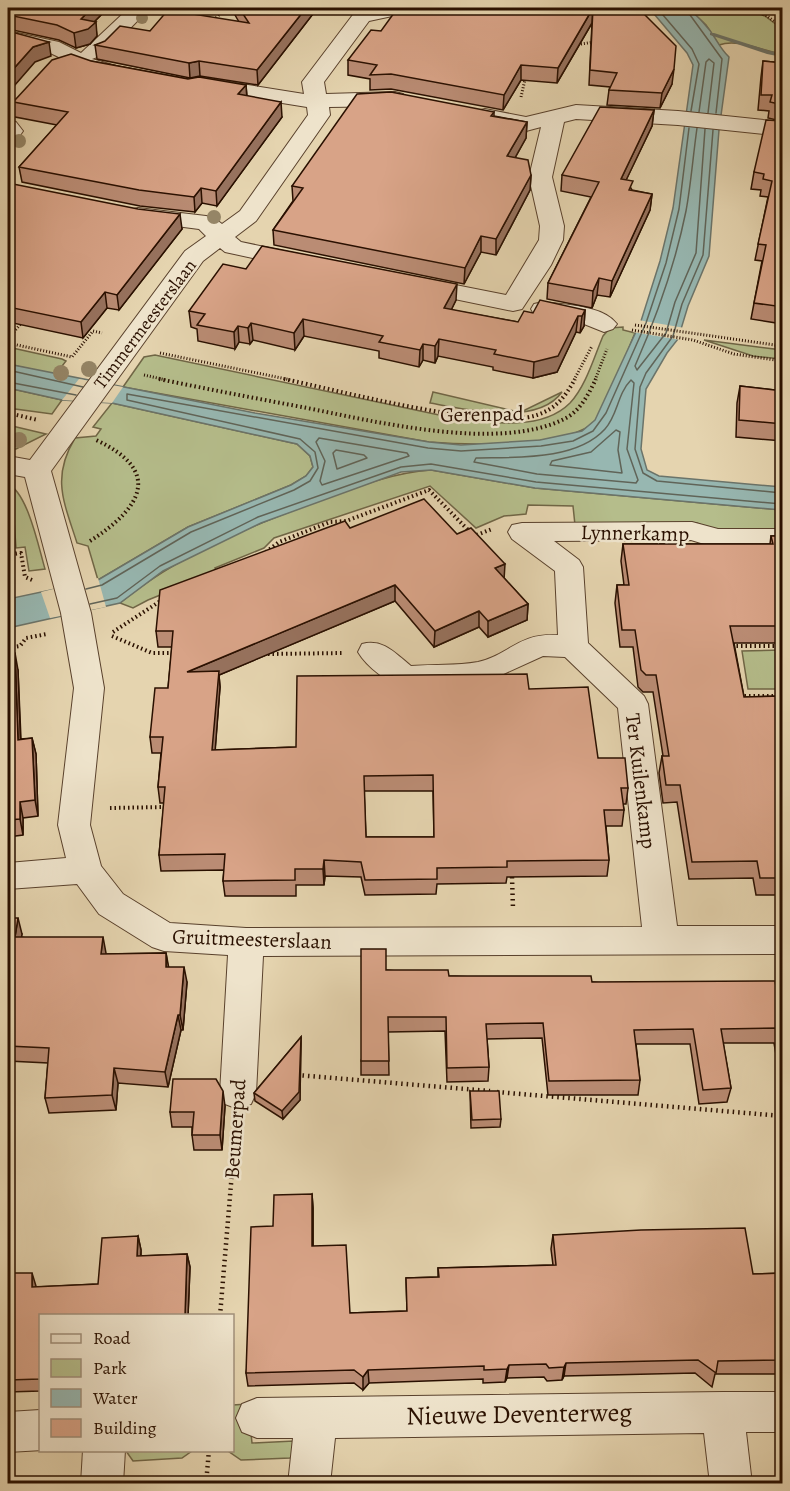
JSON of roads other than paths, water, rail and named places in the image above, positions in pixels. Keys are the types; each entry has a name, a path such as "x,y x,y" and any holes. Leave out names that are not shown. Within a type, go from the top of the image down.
{"street":[{"path":"45,68 98,50 140,8"},
{"name":"Timmermeesterslaan","path":"37,470 194,256 248,216 319,116 313,82 353,14 404,8"},
{"path":"8,37 52,46 93,68 125,74"},
{"path":"179,84 190,86 200,84 315,102 391,98 411,102"},
{"path":"463,112 526,124 576,112 678,118 783,129"},
{"path":"513,304 551,239 552,224 541,185 542,157 552,135 553,118"},
{"path":"8,127 12,131 8,136"},
{"path":"118,211 206,223 233,248 325,266"},
{"path":"394,280 585,316 615,330"},
{"path":"8,465 37,470"},
{"name":"Gruitmeesterslaan","path":"37,470 74,610 89,688 74,825 86,870 111,904 164,937 246,942 783,940"},
{"name":"Lynnerkamp","path":"573,647 569,567 522,531 692,531 717,539 783,538"},
{"path":"373,652 405,677 484,672 539,645 573,647"},
{"name":"Ter Kuilenkamp","path":"573,647 633,704 661,940"},
{"path":"8,876 86,870"},
{"name":"Beumerpad","path":"239,1082 246,942"},
{"path":"723,1412 731,1484"},
{"name":"Nieuwe Deventerweg","path":"257,1418 775,1412"},
{"path":"309,1484 316,1418"},
{"path":"8,1432 39,1431"},
{"path":"102,1484 104,1452"}],"water":[{"path":"649,8 688,8 706,26 729,57 719,130 709,256 688,306 678,339 646,389 641,449 647,470 659,476 782,487 782,510 535,488 431,470 401,472 261,523 163,571 120,603 8,628 8,599 98,580 188,527 291,485 306,476 313,467 310,456 297,444 112,403 62,400 8,388 8,364 255,413 429,442 461,445 540,440 582,431 595,420 641,321 660,261 673,208 693,65 687,53"}],"waterway":[{"path":"712,34 769,53 782,55"}]}
